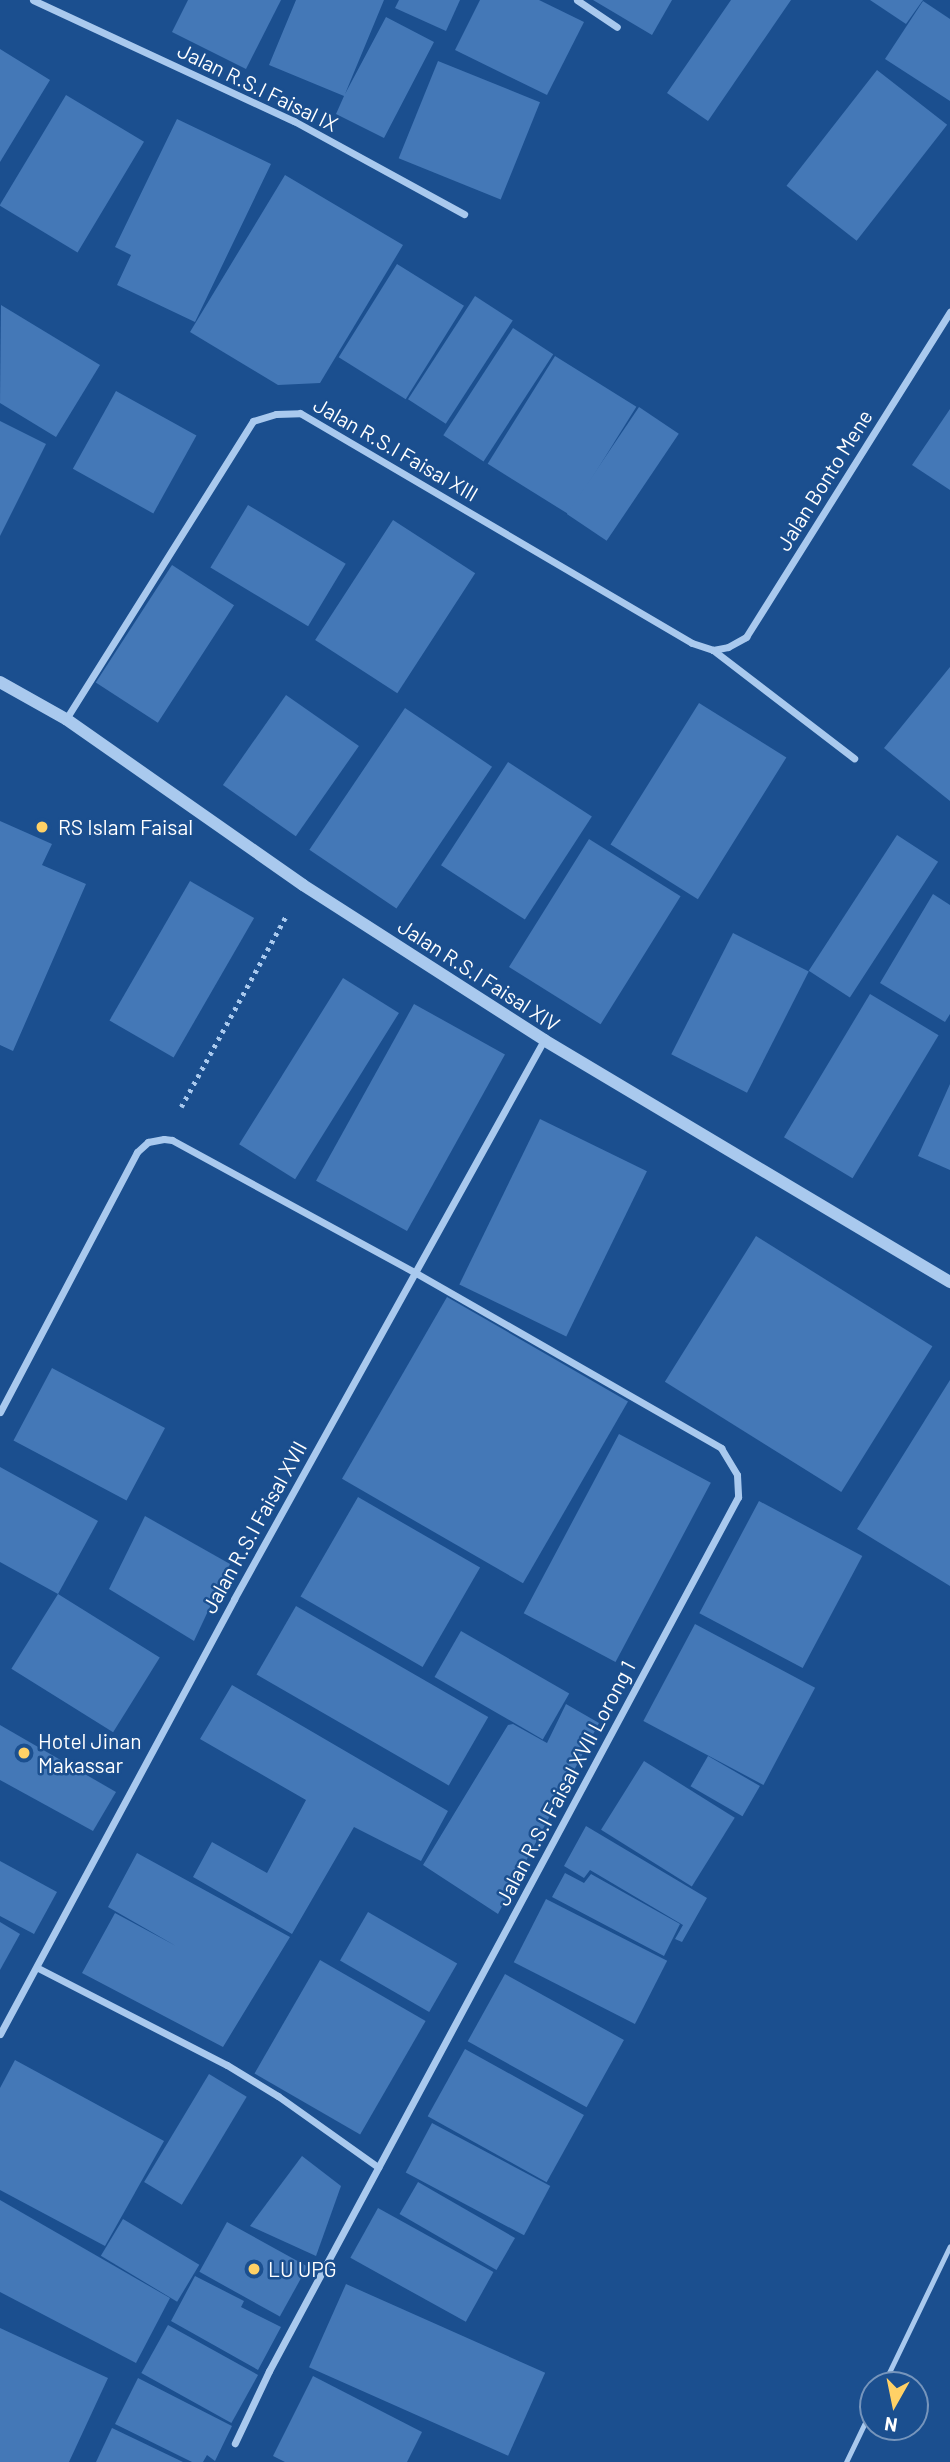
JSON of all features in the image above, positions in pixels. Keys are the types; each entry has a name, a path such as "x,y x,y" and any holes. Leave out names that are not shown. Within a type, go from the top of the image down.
{"street":[{"name":"Jalan R.S.I Faisal IX","path":"33,0 294,121 464,214"},
{"path":"577,0 617,27"},
{"name":"Jalan Bonto Mene","path":"713,650 728,648 746,637 950,312"},
{"name":"Jalan R.S.I Faisal XIII","path":"66,719 253,421 275,414 300,413 340,434 692,643 713,650 854,758"},
{"name":"Jalan R.S.I Faisal XIV","path":"0,682 66,719 303,885 544,1040 950,1282"},
{"name":"Jalan R.S.I Faisal XVII","path":"0,2034 38,1968 234,1599 544,1040"},
{"path":"0,1412 137,1152 148,1142 164,1139"},
{"name":"Jalan R.S.I Faisal XVII Lorong 1","path":"164,1139 172,1140 416,1273 721,1448 737,1475 738,1497 269,2371 235,2443"},
{"path":"38,1968 227,2065 278,2096 378,2167"}],"lane":[{"path":"890,2371 950,2246"},
{"path":"846,2462 859,2435"}],"path":[{"path":"164,1139 303,885"}],"building":[{"path":"188,0 281,0 246,69 172,32"},
{"path":"296,0 384,0 345,94 386,17 434,42 384,138 336,114 344,96 269,65"},
{"path":"399,0 460,0 446,31 395,8"},
{"path":"480,0 539,0 584,22 547,95 455,50"},
{"path":"593,0 672,0 652,35"},
{"path":"731,0 791,0 708,121 667,93"},
{"path":"870,0 923,0 906,24"},
{"path":"923,1 950,19 950,101 885,59"},
{"path":"0,49 50,80 0,162"},
{"path":"438,61 540,102 501,200 399,158"},
{"path":"877,70 947,125 857,241 786,186"},
{"path":"66,95 144,142 78,252 0,206"},
{"path":"177,119 271,164 195,322 117,285 131,255 115,247"},
{"path":"285,175 403,245 320,383 278,385 190,332"},
{"path":"397,264 464,306 406,399 339,357"},
{"path":"475,296 513,321 446,424 408,399"},
{"path":"1,305 100,365 56,437 0,403"},
{"path":"513,328 553,354 484,461 443,435"},
{"path":"555,356 636,407 569,515 488,464"},
{"path":"116,391 196,436 153,513 73,469"},
{"path":"639,407 679,434 607,541 567,514"},
{"path":"950,409 950,490 912,465"},
{"path":"0,421 46,444 0,536"},
{"path":"248,505 346,564 308,626 210,568"},
{"path":"393,520 475,573 397,693 315,640"},
{"path":"172,565 234,605 158,723 96,682"},
{"path":"950,667 950,801 884,748"},
{"path":"286,695 359,746 296,836 223,785"},
{"path":"699,703 786,758 698,899 611,845"},
{"path":"405,708 492,767 396,908 309,850"},
{"path":"508,762 592,816 525,920 441,865"},
{"path":"0,821 52,844 42,865 86,884 13,1051 0,1045"},
{"path":"897,835 938,862 850,998 809,971"},
{"path":"589,839 681,896 601,1024 509,967"},
{"path":"190,881 254,918 174,1057 110,1020"},
{"path":"933,894 950,905 950,1014 945,1022 880,983"},
{"path":"733,933 809,972 747,1093 671,1054"},
{"path":"343,978 399,1013 295,1179 239,1144"},
{"path":"870,994 939,1035 853,1178 784,1137"},
{"path":"414,1004 505,1054 407,1231 316,1181"},
{"path":"950,1084 950,1170 918,1156"},
{"path":"540,1119 647,1171 566,1337 459,1284"},
{"path":"756,1236 932,1346 841,1492 665,1382"},
{"path":"447,1297 628,1402 523,1583 342,1479"},
{"path":"52,1368 165,1428 127,1500 14,1440"},
{"path":"950,1380 950,1586 857,1529"},
{"path":"619,1434 711,1483 616,1662 524,1613"},
{"path":"0,1467 98,1521 58,1594 0,1562"},
{"path":"358,1497 480,1568 423,1667 300,1597"},
{"path":"759,1501 862,1556 803,1668 699,1613"},
{"path":"145,1516 230,1564 194,1641 109,1589"},
{"path":"58,1594 160,1658 113,1732 11,1669"},
{"path":"296,1606 488,1717 449,1785 256,1674"},
{"path":"695,1624 815,1688 763,1785 643,1721"},
{"path":"461,1631 569,1694 543,1739 434,1677"},
{"path":"232,1685 448,1811 421,1861 354,1827 292,1934 193,1877 212,1842 267,1873 306,1800 200,1739"},
{"path":"566,1704 599,1723 498,1914 423,1865 508,1725 513,1724 547,1743"},
{"name":"Hotel Jinan Makassar","path":"0,1725 116,1792 93,1831 0,1780"},
{"path":"708,1756 760,1786 742,1816 690,1786"},
{"path":"644,1761 735,1818 692,1886 601,1830"},
{"path":"586,1826 707,1898 682,1942 675,1939 683,1925 590,1870 584,1878 564,1866"},
{"path":"137,1853 290,1937 223,2047 82,1973 115,1913 176,1946 108,1907"},
{"path":"0,1861 57,1892 34,1934 0,1916"},
{"path":"565,1873 584,1883 591,1874 680,1924 664,1956 552,1897"},
{"path":"546,1899 667,1961 635,2024 514,1962"},
{"path":"368,1912 457,1964 429,2012 340,1960"},
{"path":"0,1922 20,1934 0,1970"},
{"path":"320,1960 426,2021 360,2134 255,2073"},
{"path":"505,1974 624,2040 587,2107 468,2041"},
{"path":"465,2049 584,2115 547,2182 428,2116"},
{"path":"15,2060 164,2141 105,2246 0,2190 0,2088"},
{"path":"209,2074 247,2097 182,2205 144,2182"},
{"path":"432,2123 550,2186 524,2235 406,2172"},
{"path":"302,2156 341,2186 316,2256 250,2226"},
{"path":"418,2182 515,2238 496,2270 400,2214"},
{"path":"0,2200 170,2298 136,2363 0,2292"},
{"path":"378,2208 493,2272 466,2322 350,2258"},
{"path":"123,2219 199,2265 177,2302 101,2256"},
{"name":"LU UPG","path":"227,2222 307,2267 280,2316 199,2272"},
{"path":"195,2276 244,2301 241,2307 281,2327 258,2370 171,2321"},
{"path":"346,2284 545,2373 508,2456 309,2367"},
{"path":"168,2325 258,2375 231,2423 141,2373"},
{"path":"0,2328 108,2378 69,2462 0,2462"},
{"path":"313,2376 422,2432 407,2462 285,2462 273,2456"},
{"path":"138,2378 232,2426 215,2461 207,2455 203,2462 192,2462 115,2424"},
{"path":"112,2428 183,2462 96,2462"}],"place":[{"name":"RS Islam Faisal","path":"42,827"},
{"name":"Hotel Jinan Makassar","path":"24,1753"},
{"name":"LU UPG","path":"254,2269"}]}
